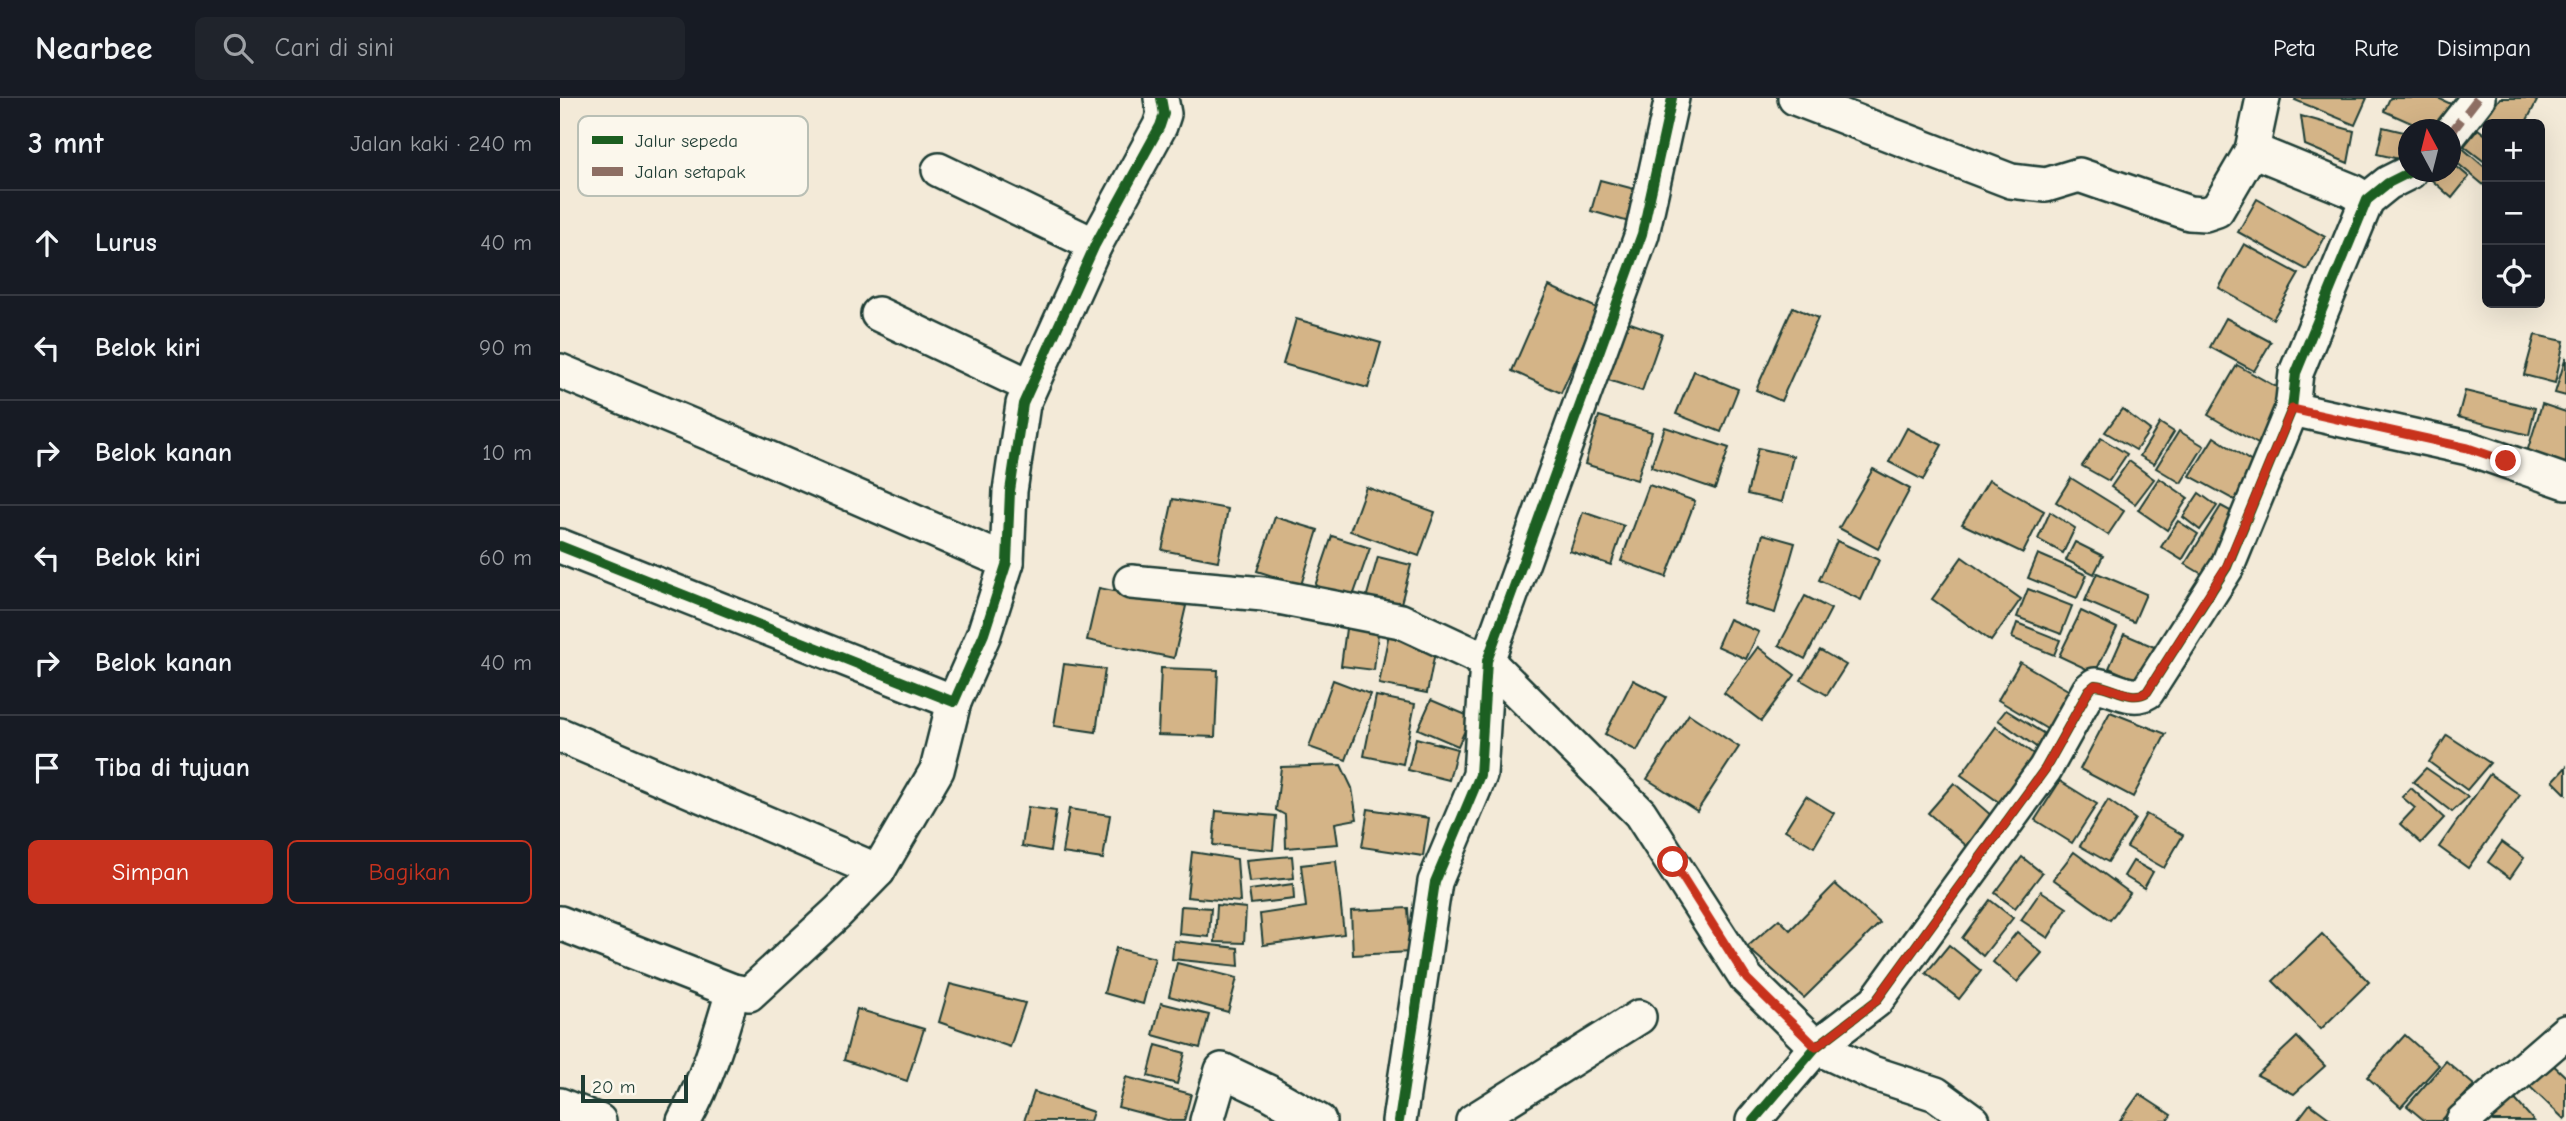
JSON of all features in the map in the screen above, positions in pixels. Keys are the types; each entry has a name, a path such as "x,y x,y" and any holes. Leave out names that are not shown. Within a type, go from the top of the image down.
{"street":[{"path":"560,923 733,991 748,994 838,912 878,871 937,770 954,702 984,634 1007,562 1010,491 1023,404 1095,245 1160,126 1164,114 1161,98"},
{"path":"1399,1121 1435,882 1480,775 1487,661 1642,234 1672,98"},
{"path":"1795,98 2011,181 2046,185 2079,175 2189,213 2205,214 2217,210 2252,150 2263,98"},
{"path":"2461,121 2478,98"},
{"path":"2252,150 2350,190 2367,200"},
{"path":"939,170 1095,245"},
{"path":"1754,1121 1816,1047 1876,1001 2045,769 2089,690 2095,685 2102,685 2132,695 2140,696 2147,692 2227,566 2292,409 2296,373 2367,200 2398,178"},
{"path":"878,314 1030,386"},
{"path":"560,372 738,445 1007,562"},
{"path":"2292,409 2468,448 2566,482"},
{"path":"560,546 954,702"},
{"path":"1131,582 1264,594 1401,621 1487,661 1640,813 1747,979 1816,1047 1872,1073 1936,1094 1973,1121"},
{"path":"560,735 878,871"},
{"path":"684,1121 696,1099 717,1046 733,991"},
{"path":"1473,1121 1639,1017"},
{"path":"2463,1121 2566,1032"},
{"path":"1207,1121 1222,1070 1319,1121"},
{"path":"560,1104 599,1121"}],"building":[{"path":"2367,98 2355,125 2295,100"},
{"path":"2390,98 2438,98 2451,104 2444,119 2402,119 2384,111"},
{"path":"2500,98 2531,98 2537,101 2528,119 2486,118"},
{"path":"2301,116 2354,131 2348,163 2305,145"},
{"path":"2383,127 2398,131 2398,159 2377,154"},
{"path":"2478,129 2482,132 2482,160 2464,146"},
{"path":"2461,147 2482,165 2482,184 2461,166"},
{"path":"2461,170 2469,177 2452,198 2434,182 2461,182"},
{"path":"1600,180 1638,190 1629,222 1591,211"},
{"path":"2257,199 2325,237 2307,270 2238,232"},
{"path":"2244,244 2299,274 2273,319 2219,288"},
{"path":"1549,286 1599,309 1561,393 1512,371"},
{"path":"1793,307 1818,318 1781,401 1756,390"},
{"path":"2226,318 2271,342 2254,371 2210,347"},
{"path":"1296,319 1381,343 1368,388 1283,364"},
{"path":"1619,319 1662,334 1642,391 1599,377"},
{"path":"2535,335 2564,341 2555,383 2524,375"},
{"path":"2566,357 2566,396 2555,393"},
{"path":"2237,365 2287,393 2258,444 2208,415"},
{"path":"1694,371 1738,389 1721,432 1676,414"},
{"path":"2465,391 2535,408 2529,435 2458,417"},
{"path":"2542,404 2566,412 2566,465 2527,452"},
{"path":"2122,409 2150,430 2136,450 2105,432"},
{"path":"1599,416 1652,432 1637,480 1585,464"},
{"path":"2160,423 2174,432 2154,464 2140,456"},
{"path":"1665,427 1729,448 1715,489 1651,467"},
{"path":"1907,428 1942,445 1923,480 1889,462"},
{"path":"2179,431 2204,446 2181,483 2156,468"},
{"path":"2214,437 2255,464 2236,501 2190,476"},
{"path":"2101,438 2127,454 2109,481 2082,466"},
{"path":"1758,448 1793,456 1782,502 1747,494"},
{"path":"2129,461 2154,479 2135,504 2111,487"},
{"path":"1873,469 1910,489 1878,549 1839,528"},
{"path":"2071,478 2124,511 2108,535 2056,502"},
{"path":"2159,478 2188,498 2167,530 2138,510"},
{"path":"1989,480 2044,511 2023,553 1962,524"},
{"path":"1649,485 1695,501 1666,577 1621,561"},
{"path":"1366,487 1435,512 1419,556 1350,531"},
{"path":"2199,493 2217,506 2200,530 2183,517"},
{"path":"1173,499 1228,509 1218,561 1162,550"},
{"path":"2221,506 2245,519 2207,577 2185,564"},
{"path":"1583,512 1624,526 1611,565 1570,551"},
{"path":"2050,512 2075,528 2063,553 2038,539"},
{"path":"1275,517 1318,530 1301,585 1257,571"},
{"path":"2178,521 2198,534 2182,560 2161,547"},
{"path":"1763,534 1795,543 1775,613 1744,604"},
{"path":"1332,536 1370,548 1351,602 1314,589"},
{"path":"1837,541 1879,560 1861,600 1819,580"},
{"path":"2075,542 2103,556 2094,574 2066,560"},
{"path":"2038,554 2087,575 2077,598 2028,578"},
{"path":"1378,557 1411,565 1399,611 1365,602"},
{"path":"1962,557 2021,599 1991,641 1932,599"},
{"path":"2097,573 2146,594 2134,622 2085,601"},
{"path":"1099,588 1186,606 1174,658 1087,640"},
{"path":"2028,589 2072,606 2061,634 2017,617"},
{"path":"1805,596 1831,609 1805,659 1779,645"},
{"path":"2081,611 2117,628 2095,673 2059,656"},
{"path":"1729,619 1759,632 1746,659 1717,646"},
{"path":"1347,621 1379,624 1374,670 1341,666"},
{"path":"2017,623 2060,640 2054,655 2012,638"},
{"path":"1389,633 1437,642 1427,693 1379,684"},
{"path":"2124,634 2166,652 2150,686 2109,668"},
{"path":"1758,647 1795,675 1761,721 1724,693"},
{"path":"1820,650 1846,665 1827,695 1801,680"},
{"path":"2020,662 2080,697 2057,735 1998,700"},
{"path":"1064,664 1105,669 1096,732 1054,726"},
{"path":"1161,668 1218,670 1215,737 1158,735"},
{"path":"1333,680 1370,694 1346,760 1309,747"},
{"path":"1633,680 1666,697 1637,751 1605,734"},
{"path":"1376,696 1415,704 1403,764 1364,756"},
{"path":"1431,700 1471,717 1458,746 1418,729"},
{"path":"2006,710 2051,738 2042,751 1998,720"},
{"path":"2110,712 2166,734 2133,797 2080,769"},
{"path":"1689,714 1739,747 1697,811 1647,779"},
{"path":"1996,727 2042,760 2007,808 1961,775"},
{"path":"2447,735 2490,763 2467,790 2429,762"},
{"path":"1416,738 1457,749 1449,780 1408,770"},
{"path":"1341,765 1352,788 1357,819 1335,823 1338,844 1286,848 1285,815 1276,810 1281,767"},
{"path":"2566,767 2566,794 2553,781"},
{"path":"2426,768 2468,797 2452,812 2413,782"},
{"path":"2490,774 2520,795 2468,868 2439,847"},
{"path":"2060,781 2097,804 2072,843 2035,820"},
{"path":"1954,783 2000,823 1975,853 1928,813"},
{"path":"2411,788 2444,818 2421,843 2400,824 2415,808 2402,797"},
{"path":"1806,796 1834,813 1814,847 1785,830"},
{"path":"2108,800 2135,819 2108,862 2080,846"},
{"path":"1028,807 1056,811 1050,851 1022,846"},
{"path":"1069,809 1110,815 1103,859 1062,853"},
{"path":"1368,809 1429,818 1423,856 1362,847"},
{"path":"1216,811 1276,816 1273,850 1213,845"},
{"path":"2146,814 2183,835 2164,868 2127,847"},
{"path":"2502,842 2524,858 2510,878 2488,862"},
{"path":"1192,852 1237,859 1240,902 1187,897"},
{"path":"2074,852 2130,893 2110,920 2053,879"},
{"path":"1292,856 1294,878 1249,882 1246,860"},
{"path":"2022,857 2042,873 2015,908 1995,893"},
{"path":"1336,861 1344,934 1263,945 1260,914 1306,907 1301,865"},
{"path":"2133,861 2153,872 2144,888 2124,876"},
{"path":"1293,884 1294,899 1251,904 1249,890"},
{"path":"1835,884 1880,923 1804,998 1747,947 1779,919 1790,930"},
{"path":"2041,891 2067,908 2048,938 2021,920"},
{"path":"1990,900 2013,918 1983,956 1962,938"},
{"path":"1217,905 1246,908 1244,943 1215,942"},
{"path":"1181,906 1211,908 1209,937 1179,934"},
{"path":"1408,908 1411,952 1353,955 1351,911"},
{"path":"2017,932 2042,953 2017,982 1993,962"},
{"path":"2322,934 2369,982 2321,1029 2273,981"},
{"path":"1174,941 1238,948 1239,966 1172,959"},
{"path":"1949,945 1981,971 1959,999 1926,973"},
{"path":"1116,948 1155,958 1143,1004 1104,993"},
{"path":"1177,963 1237,978 1228,1012 1169,996"},
{"path":"950,984 1025,1003 1010,1047 939,1022"},
{"path":"1161,1003 1209,1015 1200,1048 1153,1035"},
{"path":"857,1009 924,1029 907,1081 844,1060"},
{"path":"2405,1035 2439,1065 2401,1107 2367,1077"},
{"path":"2297,1037 2325,1066 2294,1094 2257,1075"},
{"path":"1156,1045 1185,1053 1177,1084 1148,1076"},
{"path":"2446,1061 2474,1085 2441,1121 2425,1121 2407,1106"},
{"path":"2549,1061 2566,1077 2564,1119 2527,1084"},
{"path":"1126,1077 1191,1094 1184,1121 1171,1121 1118,1107"},
{"path":"1034,1092 1093,1112 1090,1121 1024,1121"},
{"path":"2139,1094 2171,1115 2167,1121 2120,1121"},
{"path":"2512,1096 2534,1121 2493,1121 2489,1116"},
{"path":"2310,1104 2333,1121 2297,1121"}],"marked path":[{"path":"2461,120 2478,98"}],"cycle path":[{"path":"560,546 954,702 984,634 1007,562 1010,491 1023,404 1095,245 1160,126 1164,114 1161,98"},
{"path":"1399,1121 1435,882 1480,775 1487,661 1642,234 1672,98"},
{"path":"1753,1121 1816,1047 1876,1001 2045,769 2089,690 2095,685 2135,695 2147,692 2227,567 2292,409 2296,373 2367,200 2398,178"}],"route":[{"path":"1673,862 1747,979 1816,1047 1876,1001 2045,769 2089,690 2095,685 2102,685 2132,695 2140,696 2147,692 2227,566 2292,409 2468,448 2506,461"}]}
